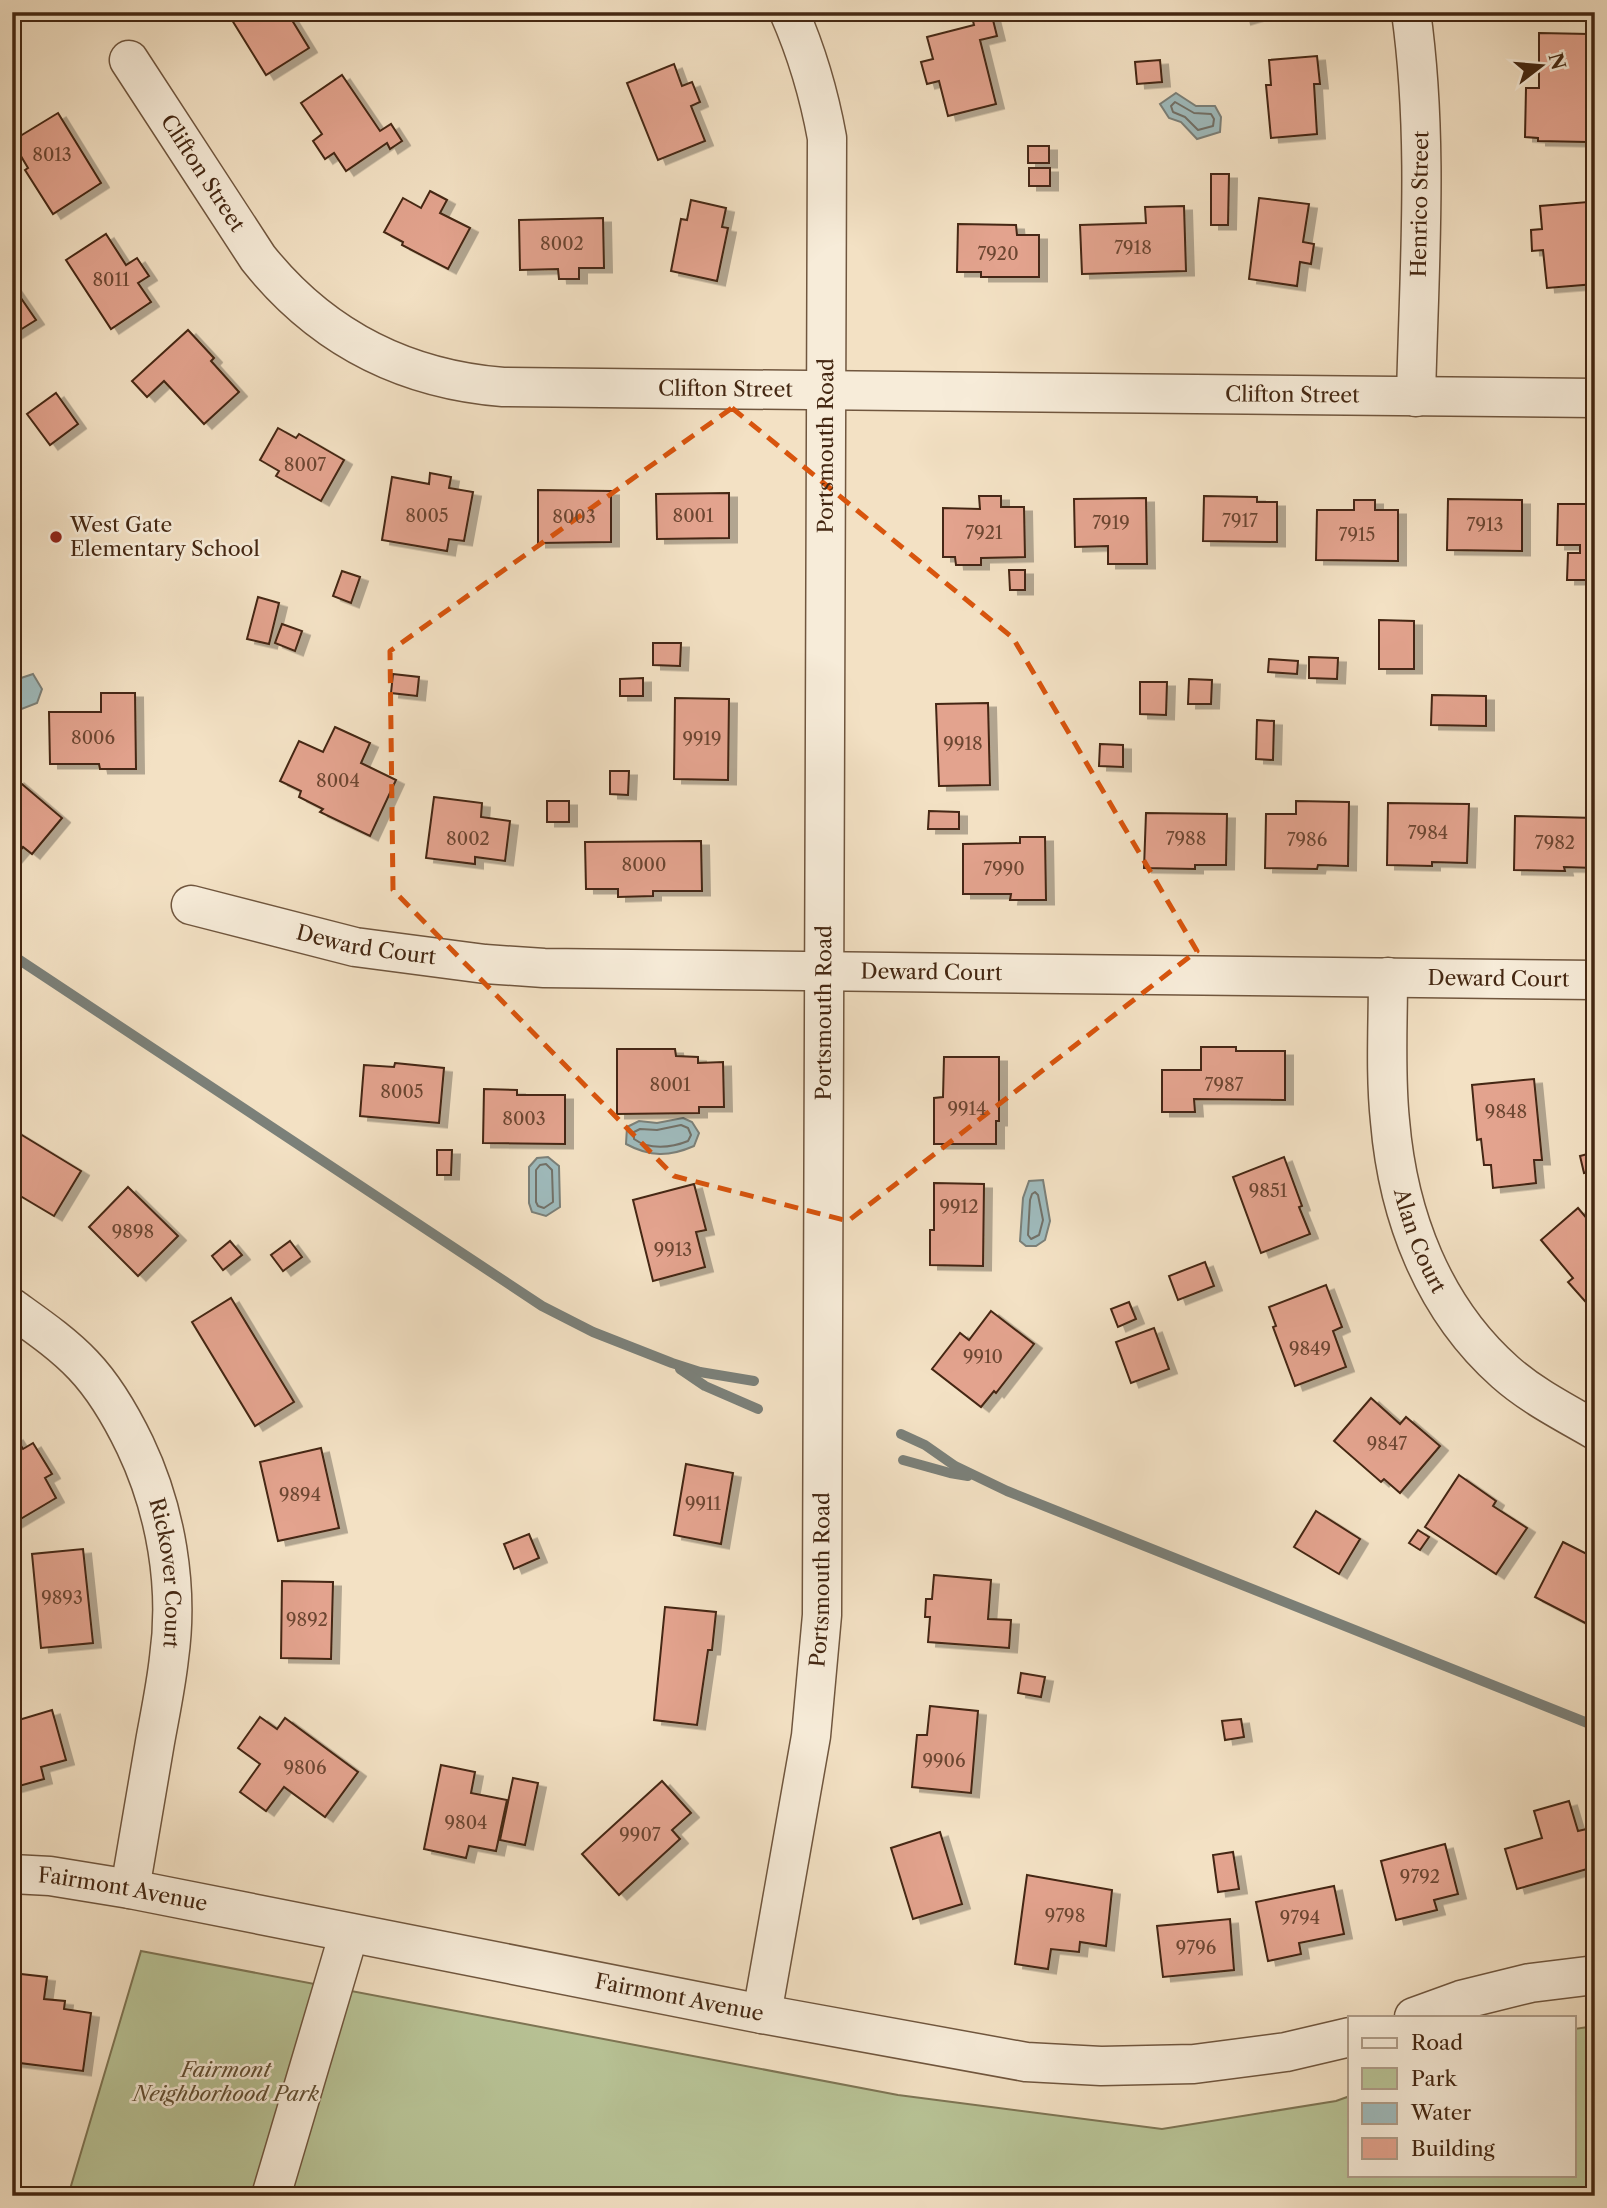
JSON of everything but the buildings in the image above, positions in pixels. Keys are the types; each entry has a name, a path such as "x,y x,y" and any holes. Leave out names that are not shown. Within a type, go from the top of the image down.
{"street":[{"name":"Portsmouth Road","path":"762,2014 811,1736 821,1615 827,138 820,99 805,49 789,12"},
{"name":"Henrico Street","path":"1411,12 1418,58 1422,134 1416,397"},
{"name":"Clifton Street","path":"129,60 258,258 280,285 332,330 363,348 447,379 503,387 1595,398"},
{"name":"Deward Court","path":"191,905 355,947 473,963 544,968 1595,980"},
{"name":"Alan Court","path":"1388,977 1389,1120 1407,1216 1424,1260 1465,1332 1506,1373 1542,1400 1595,1430"},
{"name":"Rickover Court","path":"12,1308 61,1344 84,1366 122,1418 148,1472 167,1547 173,1602 170,1656 130,1889"},
{"name":"Fairmont Avenue","path":"12,1874 50,1876 130,1889 762,2014 1026,2062 1101,2066 1194,2064 1286,2052 1348,2037"},
{"path":"271,2196 349,1933"},
{"path":"1417,2016 1461,2000 1530,1983 1595,1975"}],"highlighted area":[{"path":"732,408 1013,638 1197,951 848,1221 674,1176 393,890 390,651"}],"green space":[{"name":"Fairmont Neighborhood Park","path":"141,1951 898,2095 1162,2129 1336,2101 1348,2097 1348,2176 1576,2176 1576,2029 1595,2026 1595,2196 68,2196"}],"water":[{"path":"1176,93 1196,106 1215,106 1221,117 1220,132 1197,139 1181,122 1169,118 1160,104"},
{"path":"33,674 42,689 37,703 19,710 12,709 12,681"},
{"path":"683,1118 692,1122 699,1133 694,1146 660,1154 626,1144 627,1127 639,1121 657,1123"},
{"path":"548,1157 559,1166 560,1207 546,1216 532,1212 529,1203 529,1167 537,1158"},
{"path":"1043,1180 1050,1221 1045,1240 1036,1246 1026,1246 1020,1241 1023,1198 1029,1181"}],"waterway":[{"path":"12,955 542,1306 593,1332 672,1363 700,1372 754,1381"},
{"path":"680,1369 705,1386 758,1409"},
{"path":"901,1434 925,1445 955,1466 1007,1491 1595,1726"},
{"path":"903,1460 968,1476"}],"place":[{"name":"West Gate Elementary School","path":"56,537"}]}
